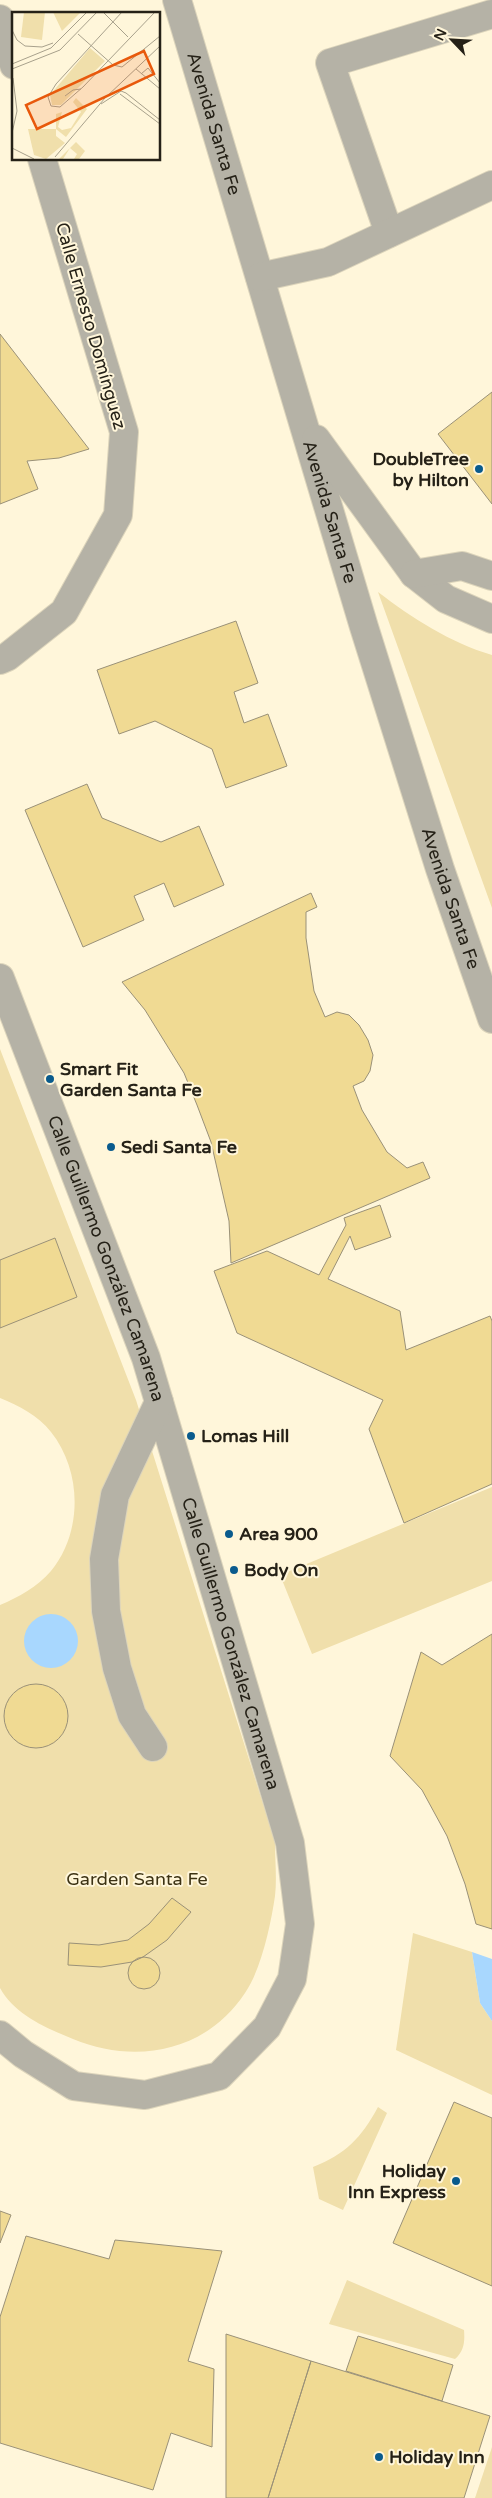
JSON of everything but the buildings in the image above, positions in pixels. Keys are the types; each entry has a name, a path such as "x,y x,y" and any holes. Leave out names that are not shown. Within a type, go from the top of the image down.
{"street":[{"name":"Avenida Santa Fe","path":"176,0 361,618 440,869 492,1019"},
{"path":"389,233 330,63 492,14"},
{"path":"0,19 12,58"},
{"name":"Calle Ernesto Domínguez","path":"0,660 7,658 64,612 118,515 124,432 42,160"},
{"path":"260,277 328,262 492,186"},
{"path":"303,421 414,574 446,600 492,619"},
{"path":"414,574 462,566 492,576"},
{"name":"Calle Guillermo González Camarena","path":"0,978 142,1349 159,1402 290,1843 300,1924 292,1979 267,2027 219,2076 145,2095 74,2086 23,2054 0,2035"},
{"path":"153,1747 132,1715 117,1668 106,1611 104,1559 115,1495 159,1402"}],"green space":[{"path":"378,592 432,629 462,644 492,655 492,908"},
{"name":"Garden Santa Fe","path":"0,1049 136,1400 275,1842 275,1896 268,1933 251,1983 229,2013 211,2029 190,2040 168,2048 145,2051 121,2051 97,2047 73,2039 32,2020 14,2006 0,1988 0,1605 27,1591 51,1571 69,1538 75,1502 69,1465 51,1432 34,1416 0,1398"},
{"path":"492,1487 492,1581 312,1654 280,1575"},
{"path":"413,1933 472,1952 480,2003 492,2021 492,2095 396,2050"},
{"path":"378,2107 387,2113 343,2210 319,2199 313,2167 335,2157 352,2144"},
{"path":"347,2280 464,2330 464,2342 460,2353 455,2359 329,2324"},
{"path":"492,2447 492,2498 475,2498"}],"water":[{"path":"51,1614 61,1616 70,1622 76,1631 78,1641 76,1651 70,1660 61,1666 51,1668 41,1666 32,1660 26,1651 24,1641 26,1631 32,1622 41,1616"},
{"path":"472,1952 492,1959 492,2021 480,2003"}],"place":[{"name":"DoubleTree by Hilton","path":"479,469"},
{"name":"Smart Fit Garden Santa Fe","path":"50,1079"},
{"name":"Sedi Santa Fe","path":"111,1147"},
{"name":"Lomas Hill","path":"191,1436"},
{"name":"Area 900","path":"229,1534"},
{"name":"Body On","path":"234,1570"},
{"name":"Holiday Inn Express","path":"456,2181"},
{"name":"Holiday Inn","path":"379,2457"}]}
